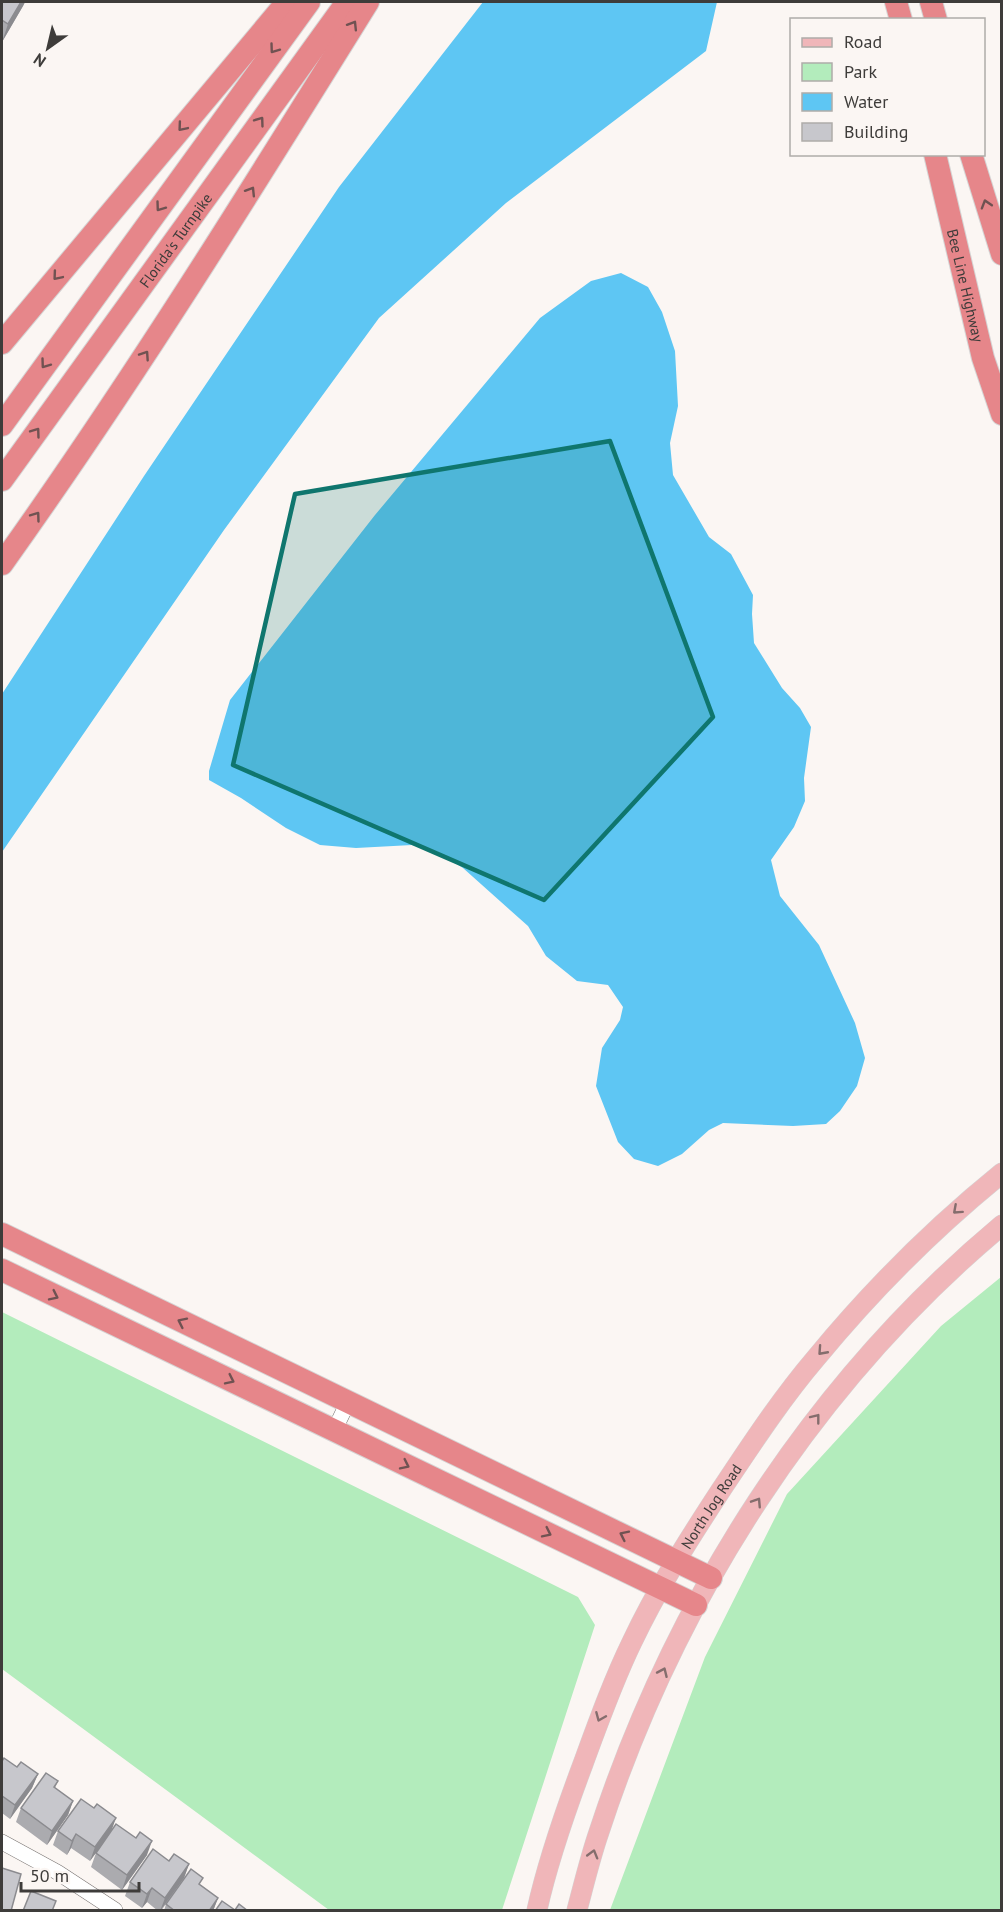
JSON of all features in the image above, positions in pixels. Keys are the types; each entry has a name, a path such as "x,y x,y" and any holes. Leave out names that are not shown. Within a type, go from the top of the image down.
{"highway":[{"path":"2,343 287,2"},
{"path":"2,425 309,2"},
{"name":"Florida's Turnpike","path":"2,480 347,2"},
{"path":"2,564 65,475 210,256 368,2"},
{"path":"896,2 900,18"},
{"path":"931,2 935,18"},
{"name":"Bee Line Highway","path":"935,156 983,358 1002,414"},
{"path":"972,156 1002,254"},
{"path":"2,1234 711,1578"},
{"path":"2,1270 696,1605"}],"main road":[{"name":"North Jog Road","path":"537,1911 546,1870 596,1728 631,1643 677,1560 760,1431 816,1358 892,1273 958,1209 1002,1173"},
{"path":"577,1911 599,1832 632,1743 669,1657 730,1544 782,1465 846,1381 918,1301 1002,1225"}],"street":[{"path":"334,1431 348,1402"},
{"path":"2,1842 57,1872 115,1911"}],"highlighted area":[{"path":"610,441 713,717 544,900 233,765 295,494"}],"green space":[{"path":"1001,1277 1001,1910 610,1910 705,1657 787,1494 941,1326"},
{"path":"2,1312 578,1597 595,1625 502,1910 329,1910 2,1669"}],"water":[{"path":"483,2 717,2 706,51 506,203 379,318 224,530 2,852 2,694 144,476 339,187"},
{"path":"621,273 648,287 662,312 675,351 678,406 670,443 673,475 709,537 731,554 753,595 754,643 782,688 800,708 811,727 804,778 805,801 794,827 771,860 780,896 819,945 855,1023 865,1058 857,1086 840,1111 826,1124 793,1126 723,1123 709,1130 682,1154 658,1166 634,1159 618,1142 596,1086 602,1048 620,1020 623,1007 608,985 577,981 546,956 528,926 463,868 438,852 412,845 356,848 320,845 286,828 209,780 209,771 230,700 375,515 540,318 591,281"}],"building":[{"path":"2,2 21,2 8,24 2,20"},
{"path":"4,1758 17,1767 21,1762 38,1774 15,1805 2,1796 2,1761"},
{"path":"46,1773 58,1781 54,1787 73,1801 52,1831 21,1808"},
{"path":"81,1799 94,1808 97,1804 116,1818 95,1847 76,1834 72,1841 58,1831"},
{"path":"116,1824 136,1838 140,1832 152,1841 127,1875 96,1853"},
{"path":"153,1849 169,1861 174,1854 189,1864 165,1898 152,1888 147,1894 130,1882"},
{"path":"2,1868 21,1874 11,1911 2,1911"},
{"path":"191,1869 203,1878 199,1884 218,1898 209,1911 175,1911 166,1904"},
{"path":"31,1891 56,1901 52,1911 23,1911"},
{"path":"222,1901 235,1910 239,1904 248,1911 215,1911"}]}
